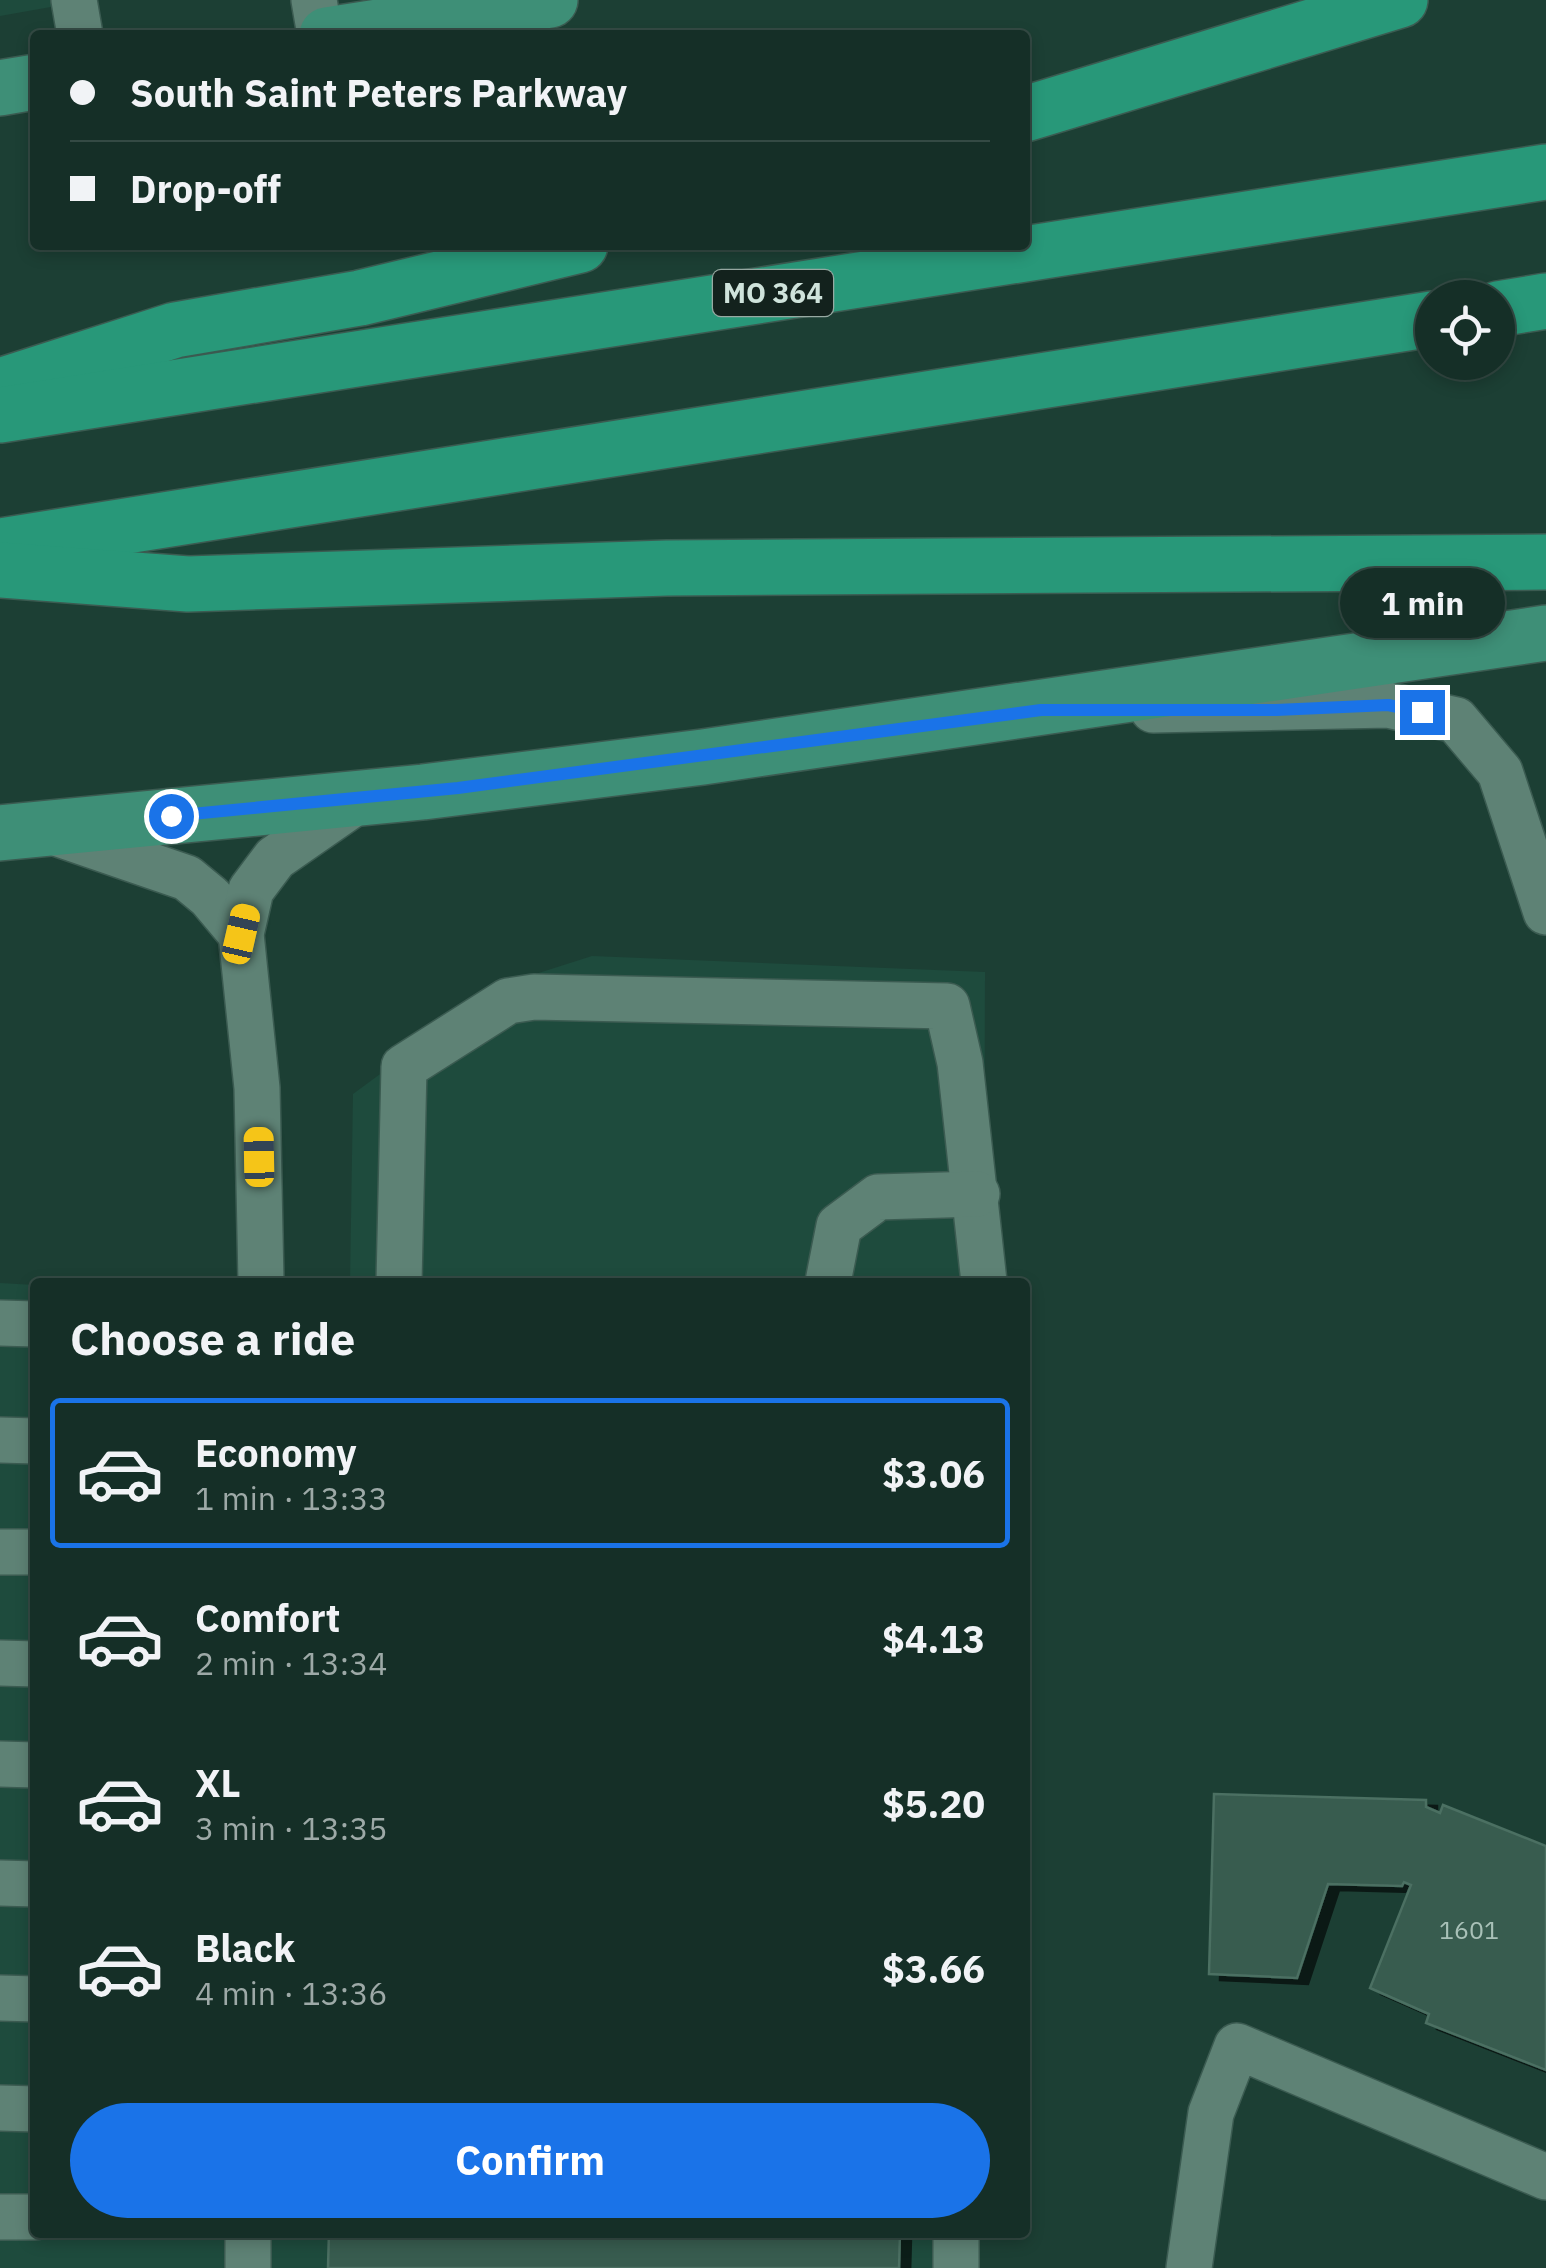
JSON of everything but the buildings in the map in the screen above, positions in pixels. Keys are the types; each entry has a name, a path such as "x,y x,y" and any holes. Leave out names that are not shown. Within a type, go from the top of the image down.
{"highway":[{"path":"1030,112 1400,0"},
{"name":"MO 364","path":"0,416 1546,172"},
{"path":"0,386 175,330 360,298 559,250"},
{"path":"1515,306 1546,301"},
{"path":"0,546 1415,322"},
{"path":"0,570 188,584 630,569 1546,562"}],"main road":[{"path":"356,30 550,0"},
{"path":"0,88 30,83"},
{"path":"22,831 362,798 1041,710 1546,633"}],"lane":[{"path":"74,0 79,30"},
{"path":"314,0 323,30"},
{"path":"1041,710 1276,710 1388,705 1456,720 1500,772 1546,912"},
{"path":"261,1278 258,1088 241,934 251,890 276,858 310,830 362,798"},
{"path":"22,831 186,878 210,897 241,934"},
{"path":"399,1278 404,1068 508,1000 534,996 948,1006 960,1064 984,1278"},
{"path":"829,1278 839,1226 878,1197 977,1194"},
{"path":"0,1323 30,1324"},
{"path":"0,1440 30,1440"},
{"path":"0,1552 30,1552"},
{"path":"0,1663 30,1664"},
{"path":"0,1764 30,1765"},
{"path":"0,1883 30,1884"},
{"path":"0,1998 30,1999"},
{"path":"1189,2268 1211,2112 1236,2046 1546,2176"},
{"path":"0,2108 30,2109"},
{"path":"0,2217 30,2217"},
{"path":"248,2238 248,2268"},
{"path":"956,2238 956,2268"}],"shaded area":[{"path":"0,0 90,0 0,16"},
{"path":"592,956 985,972 984,1278 350,1278 353,1094 501,985"},
{"path":"0,1283 30,1285 30,2238 980,2238 980,2268 0,2268"}],"route":[{"path":"171,816 458,788 1041,710 1276,710 1388,705 1422,712"}]}
